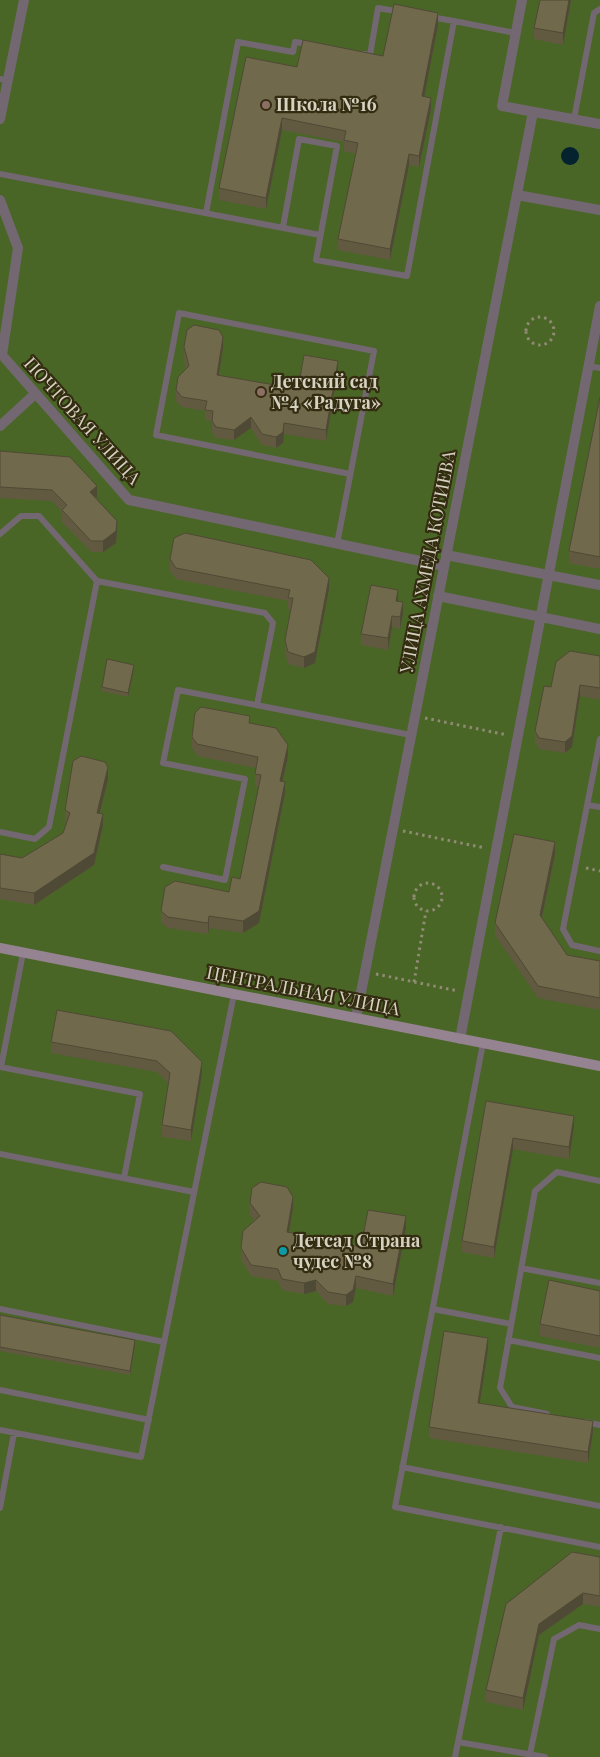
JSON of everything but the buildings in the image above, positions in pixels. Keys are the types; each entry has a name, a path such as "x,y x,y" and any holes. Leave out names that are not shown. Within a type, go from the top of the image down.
{"street":[{"path":"0,119 4,80 24,0"},
{"path":"522,0 502,106 600,124"},
{"name":"УЛИЦА АХМЕДА КОТИЕВА","path":"356,1018 533,112"},
{"path":"517,196 600,210"},
{"name":"ПОЧТОВАЯ УЛИЦА","path":"0,200 18,248 1,356 129,500 444,566"},
{"path":"460,1039 600,306"},
{"path":"0,426 35,394"},
{"path":"446,555 600,585"},
{"path":"438,596 600,629"},
{"name":"ЦЕНТРАЛЬНАЯ УЛИЦА","path":"0,948 600,1066"}],"lane":[{"path":"360,54 370,55 378,8 406,13"},
{"path":"574,119 594,13 600,9"},
{"path":"425,16 515,33"},
{"path":"283,227 299,139 337,146 316,260 407,276 454,22"},
{"path":"206,213 238,42 293,52 294,42 313,45"},
{"path":"0,174 320,234"},
{"path":"337,544 374,351 179,314 156,435 350,474"},
{"path":"589,366 600,368"},
{"path":"0,534 22,516 40,516 97,581 265,613 273,623 257,705"},
{"path":"0,832 35,839 49,827 97,581"},
{"path":"163,867 225,880 245,779 163,764 178,690 411,735"},
{"path":"600,739 563,929 572,946 600,951"},
{"path":"587,805 600,807"},
{"path":"23,953 0,1067 140,1094 124,1178"},
{"path":"0,1430 141,1457 234,994"},
{"path":"483,1043 395,1507 600,1546"},
{"path":"0,1154 194,1192"},
{"path":"551,1415 512,1407 500,1388 535,1191 557,1172 600,1181"},
{"path":"521,1268 600,1283"},
{"path":"0,1309 164,1342"},
{"path":"433,1309 511,1324"},
{"path":"508,1340 600,1358"},
{"path":"0,1390 149,1420"},
{"path":"580,1421 600,1425"},
{"path":"0,1508 14,1433"},
{"path":"402,1467 600,1506"},
{"path":"455,1757 500,1528"},
{"path":"530,1754 554,1638 579,1625 600,1629"},
{"path":"458,1742 545,1757"}],"path":[{"path":"536,317 548,319 554,330 553,336 544,344 532,342 526,332 527,325 536,317"},
{"path":"415,716 518,737"},
{"path":"393,829 496,850"},
{"path":"426,882 435,884 441,891 442,900 438,908 426,911 421,910 415,903 414,894 418,886 426,882"},
{"path":"414,982 426,911"},
{"path":"368,972 469,994"}],"green space":[{"path":"0,0 600,0 600,1757 0,1757"}],"water":[{"path":"566,147 574,147 579,152 577,163 566,165 561,160 561,152"}],"place":[{"name":"Школа №16","path":"266,105"},
{"name":"Детский сад №4 «Радуга»","path":"261,392"},
{"name":"Детсад Страна чудес №8","path":"283,1251"}]}
